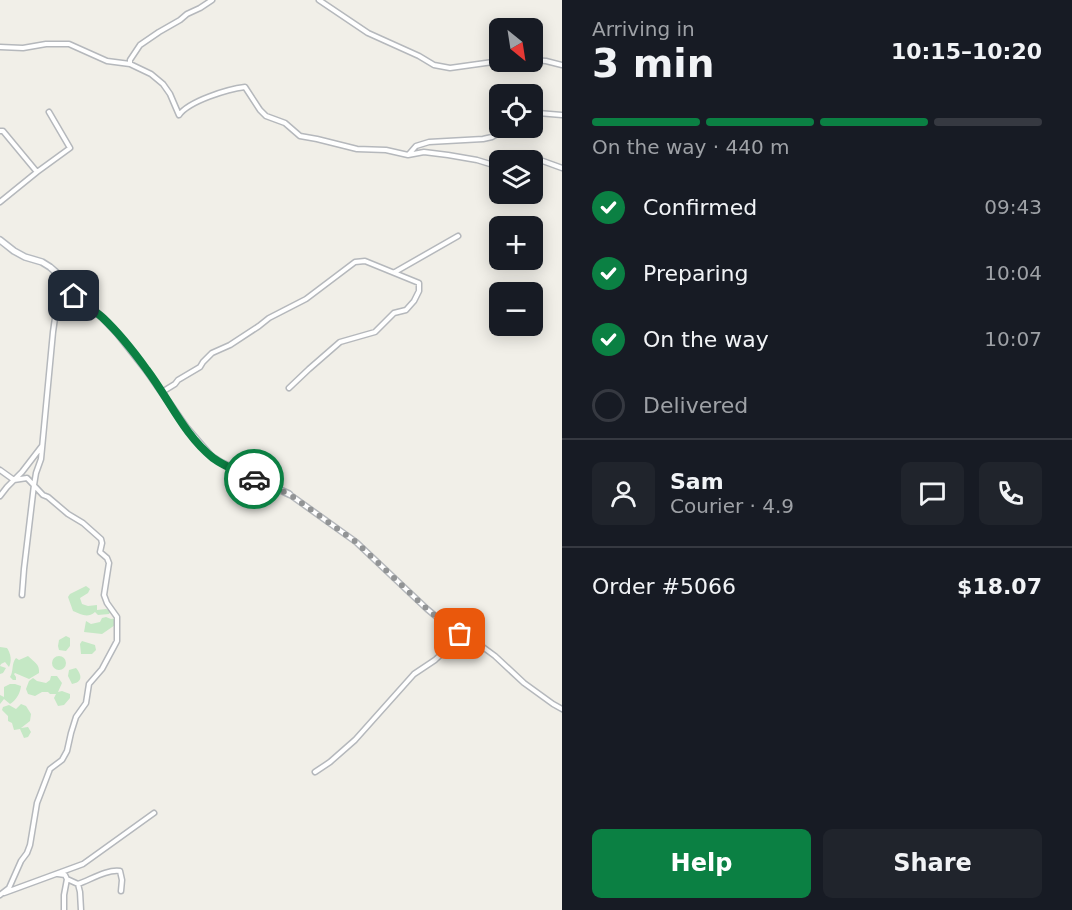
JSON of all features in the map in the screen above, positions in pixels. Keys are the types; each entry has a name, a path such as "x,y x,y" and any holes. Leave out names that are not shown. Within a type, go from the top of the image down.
{"street":[{"path":"130,64 130,60 140,45 212,0"},
{"path":"319,0 368,33 434,65 450,68 489,63"},
{"path":"0,47 23,48 46,44 69,44 107,62 130,64 152,74 163,84 179,115 183,108 199,100 245,87 260,111 266,116 285,123 300,136 317,138 352,148 386,150 408,155 424,152 489,164"},
{"path":"543,61 562,65"},
{"path":"0,202 70,147 49,112"},
{"path":"543,113 562,115"},
{"path":"0,131 3,131 37,171"},
{"path":"408,155 416,146 429,142 489,138"},
{"path":"543,161 562,168"},
{"path":"394,273 458,236"},
{"path":"0,240 25,257 50,267 74,296 102,317 147,371 186,427 211,456 289,494 356,542 450,628 476,642 524,683 562,709"},
{"path":"162,392 200,367 212,353 230,345 269,318 306,299 355,262 365,261 420,283 414,302 406,310 394,313 375,332 340,342 289,388"},
{"path":"22,595 34,485 42,459 58,274"},
{"path":"0,496 43,446"},
{"path":"0,470 14,480 27,478 44,495 101,539 100,552 110,563 104,595 117,617 117,641 102,669 90,681 86,703 76,717 67,751 62,760 50,770 37,803 27,854 21,861 9,888 0,895"},
{"path":"315,772 355,740 414,674 435,660 460,634"},
{"path":"0,895 82,864 154,813"},
{"path":"57,874 64,875 78,884 114,870 120,871 121,891"},
{"path":"64,910 67,879"},
{"path":"78,884 81,910"}],"green space":[{"path":"86,586 90,589 80,598 82,604 97,605 97,610 106,609 111,611 109,614 98,615 95,612 87,616 73,611 68,597"},
{"path":"106,617 116,618 118,623 102,634 84,632 86,621 91,624 100,622"},
{"path":"66,636 70,638 70,646 66,651 59,650 59,640"},
{"path":"82,641 95,645 96,650 92,654 81,654"},
{"path":"0,647 7,648 11,660 9,667 5,662 0,666"},
{"path":"28,656 38,665 39,673 29,679 15,673 16,680 13,680 10,677 14,660"},
{"path":"59,656 64,658 66,663 64,668 59,670 54,668 52,663 54,658"},
{"path":"0,666 6,668 0,674"},
{"path":"76,668 80,680 72,684 68,676 69,670"},
{"path":"51,676 57,676 62,683 58,692 70,694 70,698 64,705 58,706 54,698 56,694 42,692 35,696 28,694 26,689 29,681 33,678 46,683"},
{"path":"10,684 21,686 19,694 10,704 4,699 0,704 0,695 4,697 4,687"},
{"path":"21,704 26,706 31,714 30,721 21,728 28,727 31,732 28,737 24,738 20,729 14,730 12,723 8,721 8,716 2,710 3,707 9,705 16,709"}],"way so far":[{"path":"254,479 289,494 356,542 427,609 460,634"}],"route":[{"path":"74,296 102,317 117,333 186,427 211,456 254,479"}]}
